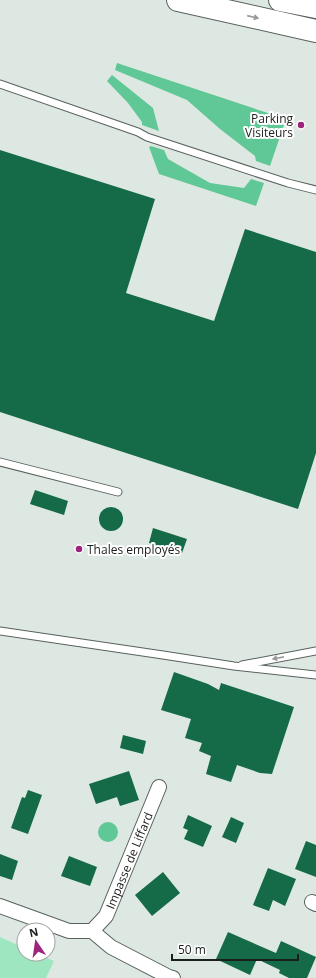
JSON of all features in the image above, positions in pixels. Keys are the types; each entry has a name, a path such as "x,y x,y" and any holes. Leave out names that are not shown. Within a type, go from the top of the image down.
{"main road":[{"path":"178,0 316,31"},
{"path":"280,0 316,7"}],"street":[{"name":"Impasse de Liffard","path":"92,931 106,916 159,787"},
{"path":"0,906 69,931 92,931 111,947 173,978"}],"lane":[{"path":"0,84 138,132 147,137 288,183 316,190"},
{"path":"0,462 118,492"},
{"path":"0,631 234,666 316,675"},
{"path":"234,666 316,651"}],"shaded area":[{"path":"117,63 286,119 270,166 256,161 255,156 220,129 187,100 115,70"},
{"path":"112,75 153,108 159,131 142,125 142,122 128,103 107,81"},
{"path":"151,146 164,150 168,159 210,183 244,188 251,179 264,183 256,206 159,174 149,147"},
{"path":"108,822 115,825 118,832 115,839 108,842 101,839 98,832 101,825"},
{"path":"0,937 16,944 16,962 54,962 46,978 0,978"}],"building":[{"path":"0,150 155,199 126,293 214,321 245,229 316,252 316,453 298,509 0,412"},
{"path":"35,490 68,501 64,515 30,504"},
{"path":"111,507 119,511 123,519 119,527 111,531 103,527 99,519 103,511"},
{"path":"153,528 187,539 182,553 149,543"},
{"path":"174,672 208,684 219,690 221,683 294,707 272,774 260,773 237,765 231,782 206,774 211,756 199,751 202,743 185,738 191,719 161,710"},
{"path":"123,735 146,741 143,754 120,748"},
{"path":"129,771 139,800 120,806 117,797 96,804 89,784"},
{"path":"28,790 42,795 28,834 11,828 22,797 25,798"},
{"path":"188,815 212,826 203,847 184,839 188,830 183,828"},
{"path":"231,817 244,823 236,843 222,837"},
{"path":"306,841 316,845 316,877 295,869"},
{"path":"0,854 18,861 12,880 0,876"},
{"path":"69,856 97,867 90,886 61,876"},
{"path":"268,868 296,879 285,906 273,900 269,911 253,905"},
{"path":"163,872 180,893 152,916 135,895"},
{"path":"228,932 276,953 281,941 316,957 307,978 289,978 279,973 280,970 257,959 250,975 216,959"}],"place":[{"name":"Parking Visiteurs","path":"301,125"},
{"name":"Thales employés","path":"79,549"}]}
